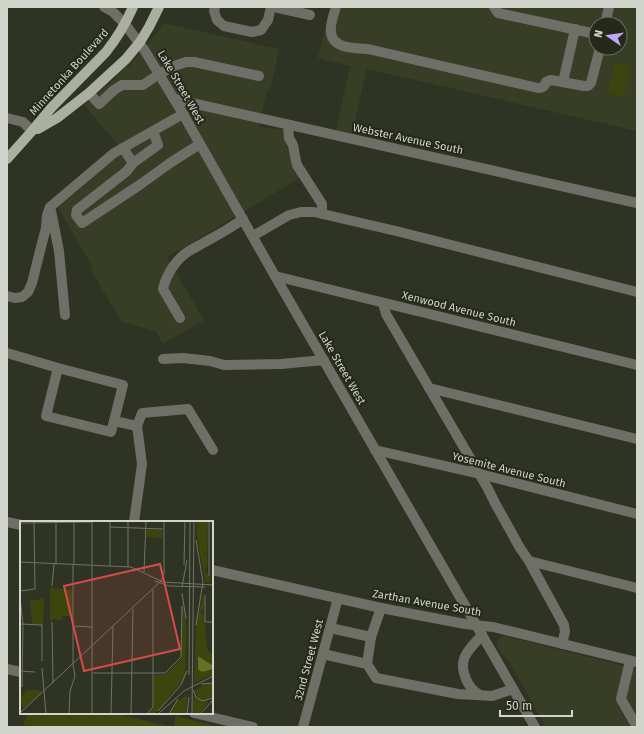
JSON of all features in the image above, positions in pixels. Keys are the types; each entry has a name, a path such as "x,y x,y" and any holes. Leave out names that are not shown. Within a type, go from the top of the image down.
{"main road":[{"name":"Minnetonka Boulevard","path":"7,159 32,132 52,107 106,52 125,24 133,7"},
{"name":"Minnetonka Boulevard","path":"32,132 57,118 89,93 126,59 140,42 159,7"}],"street":[{"name":"Lake Street West","path":"104,7 113,12 140,42 183,114 535,727"},
{"path":"215,7 214,11 217,20 224,26 252,32 261,30 268,20 272,7 310,15"},
{"path":"336,7 330,32 333,40 342,46 368,49 538,88 545,86 546,82 551,80 588,86 592,83 598,56"},
{"path":"494,7 498,13 588,32"},
{"path":"563,82 575,30"},
{"path":"89,93 99,104 114,90 122,85 143,85 159,74 174,66 186,62 194,62 260,76"},
{"name":"Webster Avenue South","path":"174,99 637,203"},
{"path":"7,296 16,298 22,297 28,292 32,283 43,241 47,215 50,207 114,153 183,114"},
{"path":"7,118 23,122 32,132"},
{"path":"288,125 289,138 293,145 297,165 322,204 322,214"},
{"path":"153,131 158,145 133,163 127,171 77,210 76,214 82,223 200,144"},
{"path":"123,148 133,163"},
{"path":"50,207 59,251 65,315"},
{"path":"252,236 289,215 301,212 314,212 637,292"},
{"path":"180,318 163,289 167,275 188,251 243,220"},
{"name":"Xenwood Avenue South","path":"275,276 637,365"},
{"path":"383,303 386,314 480,474 564,625 565,632 562,644"},
{"path":"7,353 123,385 111,432 46,416 58,368"},
{"path":"163,359 183,358 210,361 224,365 281,364 324,360"},
{"path":"429,388 637,439"},
{"path":"134,521 142,464 137,426 142,414 188,409 213,450"},
{"path":"114,421 137,426"},
{"name":"Yosemite Avenue South","path":"376,450 480,474 637,514"},
{"path":"7,522 20,525"},
{"path":"529,562 637,588"},
{"name":"Zarthan Avenue South","path":"213,570 381,608 465,624 493,627 634,661"},
{"name":"32nd Street West","path":"303,727 338,598"},
{"path":"366,664 371,637 381,608"},
{"path":"330,628 371,637"},
{"path":"481,695 473,691 468,685 462,671 463,661 467,651 482,635"},
{"path":"323,654 366,664 376,678 458,694 492,696 513,689"},
{"path":"634,661 621,699 637,727"},
{"path":"7,669 20,672"},
{"path":"198,714 253,727"}],"shaded area":[{"path":"330,7 637,7 637,131 367,69 352,133 336,130 350,66 318,58"},
{"path":"163,23 279,49 270,90 267,90 259,127 283,130 290,147 290,158 300,178 167,257 204,320 163,344 156,331 122,322 90,269 93,267 58,208 124,152 84,105 113,80 124,68 130,65 157,33"},
{"path":"504,636 637,669 637,727 546,727 508,660 498,648 498,639"}],"green space":[{"path":"615,62 631,66 624,97 608,93"},
{"path":"27,714 116,714 173,727 23,727"},
{"path":"176,716 219,727 173,727"}]}
